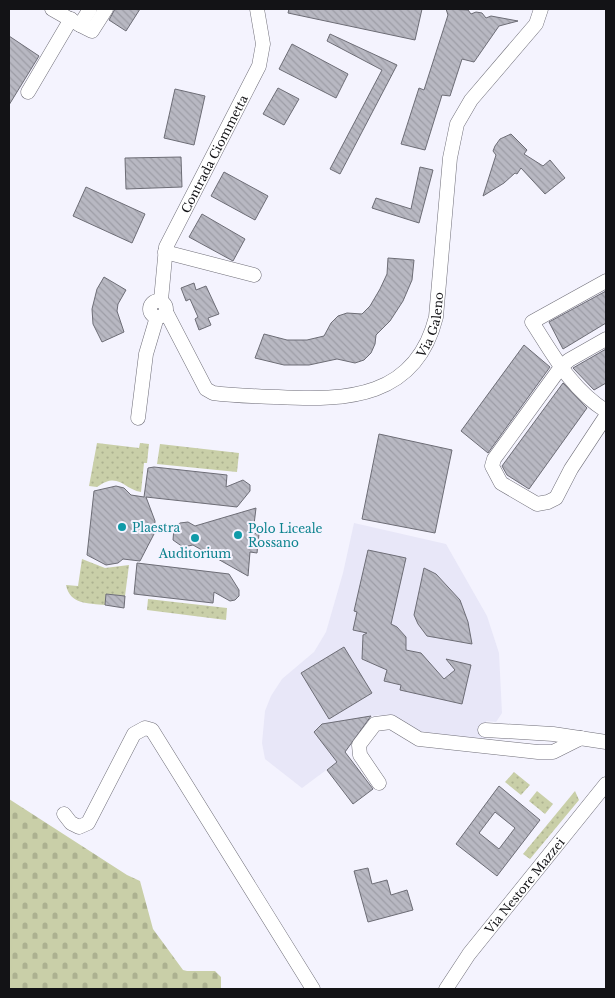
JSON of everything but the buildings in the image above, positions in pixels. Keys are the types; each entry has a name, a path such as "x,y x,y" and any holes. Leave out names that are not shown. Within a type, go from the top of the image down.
{"street":[{"path":"52,9 73,18 92,31 106,9"},
{"path":"28,92 73,18 90,9"},
{"name":"Contrada Ciommetta","path":"138,418 146,354 161,310 165,252 210,158 259,66 263,44 257,9"},
{"name":"Via Galeno","path":"161,310 206,389 213,392 340,398 376,390 390,384 406,371 428,341 436,317 450,158 457,124 471,100 536,24 541,9"},
{"path":"165,252 254,276"},
{"path":"606,280 532,322 561,367 582,394 606,411"},
{"path":"606,339 569,360 561,367 494,459 492,466 501,483 537,504 556,498 570,468 606,416"},
{"path":"379,783 360,755 360,745 376,724 391,722 419,739 538,752 553,752 581,738"},
{"path":"64,814 72,823 79,827 88,823 134,734 145,728 152,730 313,989"},
{"path":"485,730 581,738 606,742"},
{"name":"Via Nestore Mazzei","path":"446,989 469,954 606,784"}],"shaded area":[{"path":"354,523 446,544 487,616 499,653 502,713 496,722 486,721 485,742 422,734 393,717 378,715 322,724 314,732 337,762 302,788 265,759 262,743 265,711 271,696 282,679 314,652 326,632 343,573"}],"green space":[{"path":"97,443 139,448 140,443 149,444 147,463 144,463 141,492 116,481 104,482 97,487 89,486"},
{"path":"160,444 239,453 237,472 157,464"},
{"path":"82,559 105,568 129,565 125,596 107,594 105,605 81,602 71,596 66,585 78,586"},
{"path":"148,599 227,608 226,620 147,610"},
{"path":"514,772 530,785 521,795 505,782"},
{"path":"537,791 553,804 545,814 529,801"},
{"path":"575,791 579,800 530,859 523,854"},
{"path":"9,799 127,875 140,881 153,929 183,970 215,971 221,977 221,989 9,989"}],"place":[{"name":"Plaestra","path":"122,527"},
{"name":"Polo Liceale Rossano","path":"238,535"},
{"name":"Auditorium","path":"195,538"}]}
